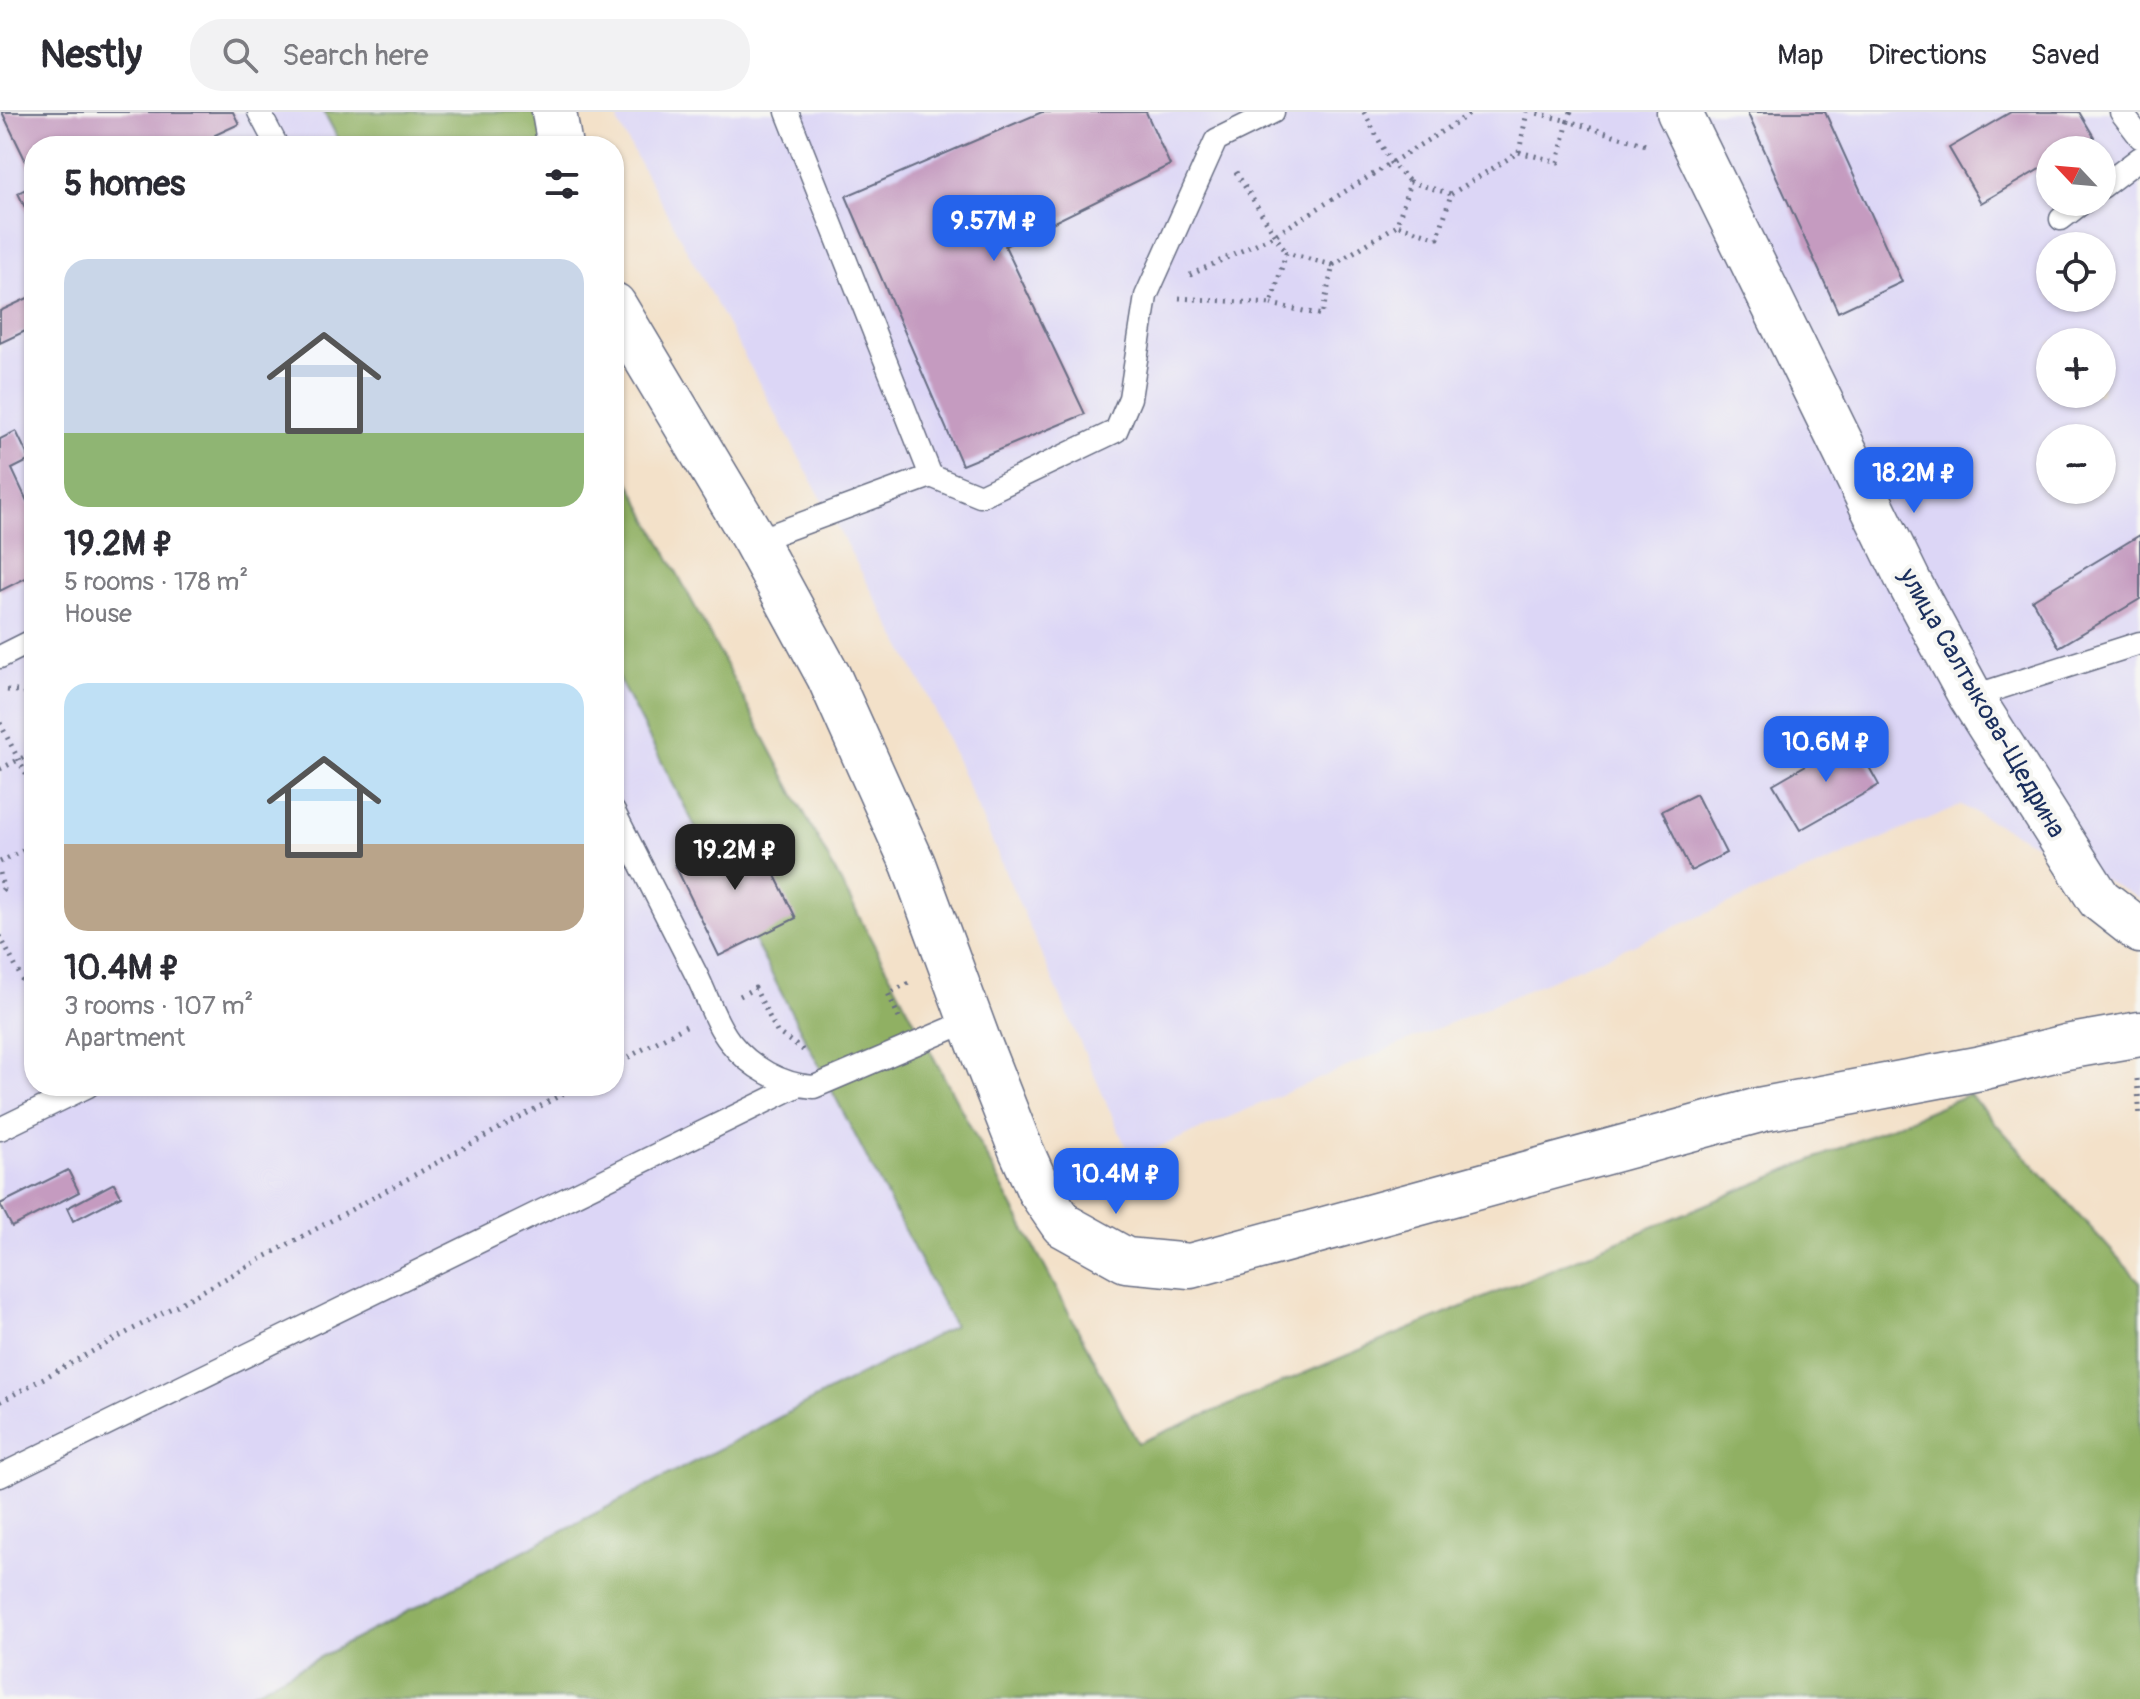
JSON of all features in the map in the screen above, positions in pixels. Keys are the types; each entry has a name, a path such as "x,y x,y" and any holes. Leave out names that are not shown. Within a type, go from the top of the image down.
{"street":[{"path":"554,112 558,136"},
{"name":"улица Салтыкова-Щедрина","path":"1679,112 1909,582 1971,697 2099,899 2140,931"},
{"path":"624,322 755,541 829,677 913,864 1039,1190 1063,1225 1126,1260 1190,1266 1763,1109 1981,1068 2066,1047 2138,1054"}],"lane":[{"path":"259,112 272,136"},
{"path":"787,112 931,476"},
{"path":"755,541 931,476 980,496 1116,431 1130,398 1146,296 1216,140 1273,112"},
{"path":"2121,112 2140,137"},
{"path":"2116,176 2140,158"},
{"path":"2061,219 2065,216"},
{"path":"1971,697 2140,643"},
{"path":"0,657 24,645"},
{"path":"624,837 717,1022 745,1057 763,1071 797,1086 814,1087 971,1020"},
{"path":"0,1476 797,1086"},
{"path":"0,1129 68,1096"}],"path":[{"path":"1364,112 1391,163 1410,182 1451,194"},
{"path":"1146,296 1275,235 1473,112"},
{"path":"1397,225 1438,238 1451,194 1519,152 1530,112 1703,162"},
{"path":"1519,152 1558,162 1571,112"},
{"path":"1216,140 1286,253 1333,265"},
{"path":"1146,296 1271,304 1322,315 1333,265 1397,225 1410,182"},
{"path":"1271,304 1286,253"},
{"path":"4,689 24,692"},
{"path":"0,723 24,770"},
{"path":"0,769 24,757"},
{"path":"0,862 24,850"},
{"path":"0,873 3,889 0,892"},
{"path":"0,936 24,983"},
{"path":"886,1024 899,1019 888,993 921,977"},
{"path":"624,1060 755,988 777,1032 809,1054"},
{"path":"2138,1054 2140,1117"},
{"path":"0,1402 559,1096"}],"shaded area":[{"path":"0,112 324,112 337,136 24,136 24,1096 624,1096 624,689 954,1326 240,1699 0,1699"},
{"path":"621,112 2140,112 2140,899 1961,805 1131,1159 928,695 618,123"}],"green space":[{"path":"324,112 564,112 556,136 337,136"},
{"path":"624,473 1138,1443 1969,1094 2140,1282 2140,1699 240,1699 954,1326 624,689"}],"building":[{"path":"2,112 233,112 239,124 215,136 24,136 24,157"},
{"path":"1042,112 1146,112 1170,165 1005,246 1085,414 962,465 846,196"},
{"path":"1747,112 1825,112 1902,282 1838,312"},
{"path":"2011,112 2079,112 2093,136 2036,136 2036,171 1981,203 1949,148"},
{"path":"24,190 24,205 18,193"},
{"path":"24,300 24,332 0,343 0,311"},
{"path":"16,431 24,448 24,463 12,469 24,495 24,579 0,591 0,439"},
{"path":"2140,535 2140,599 2059,647 2032,600"},
{"path":"1853,738 1879,785 1800,830 1773,784"},
{"path":"1696,794 1726,853 1691,871 1662,811"},
{"path":"751,827 796,918 719,956 675,865"},
{"path":"68,1170 79,1192 12,1227 0,1204"},
{"path":"114,1183 121,1196 73,1221 67,1208"}]}
